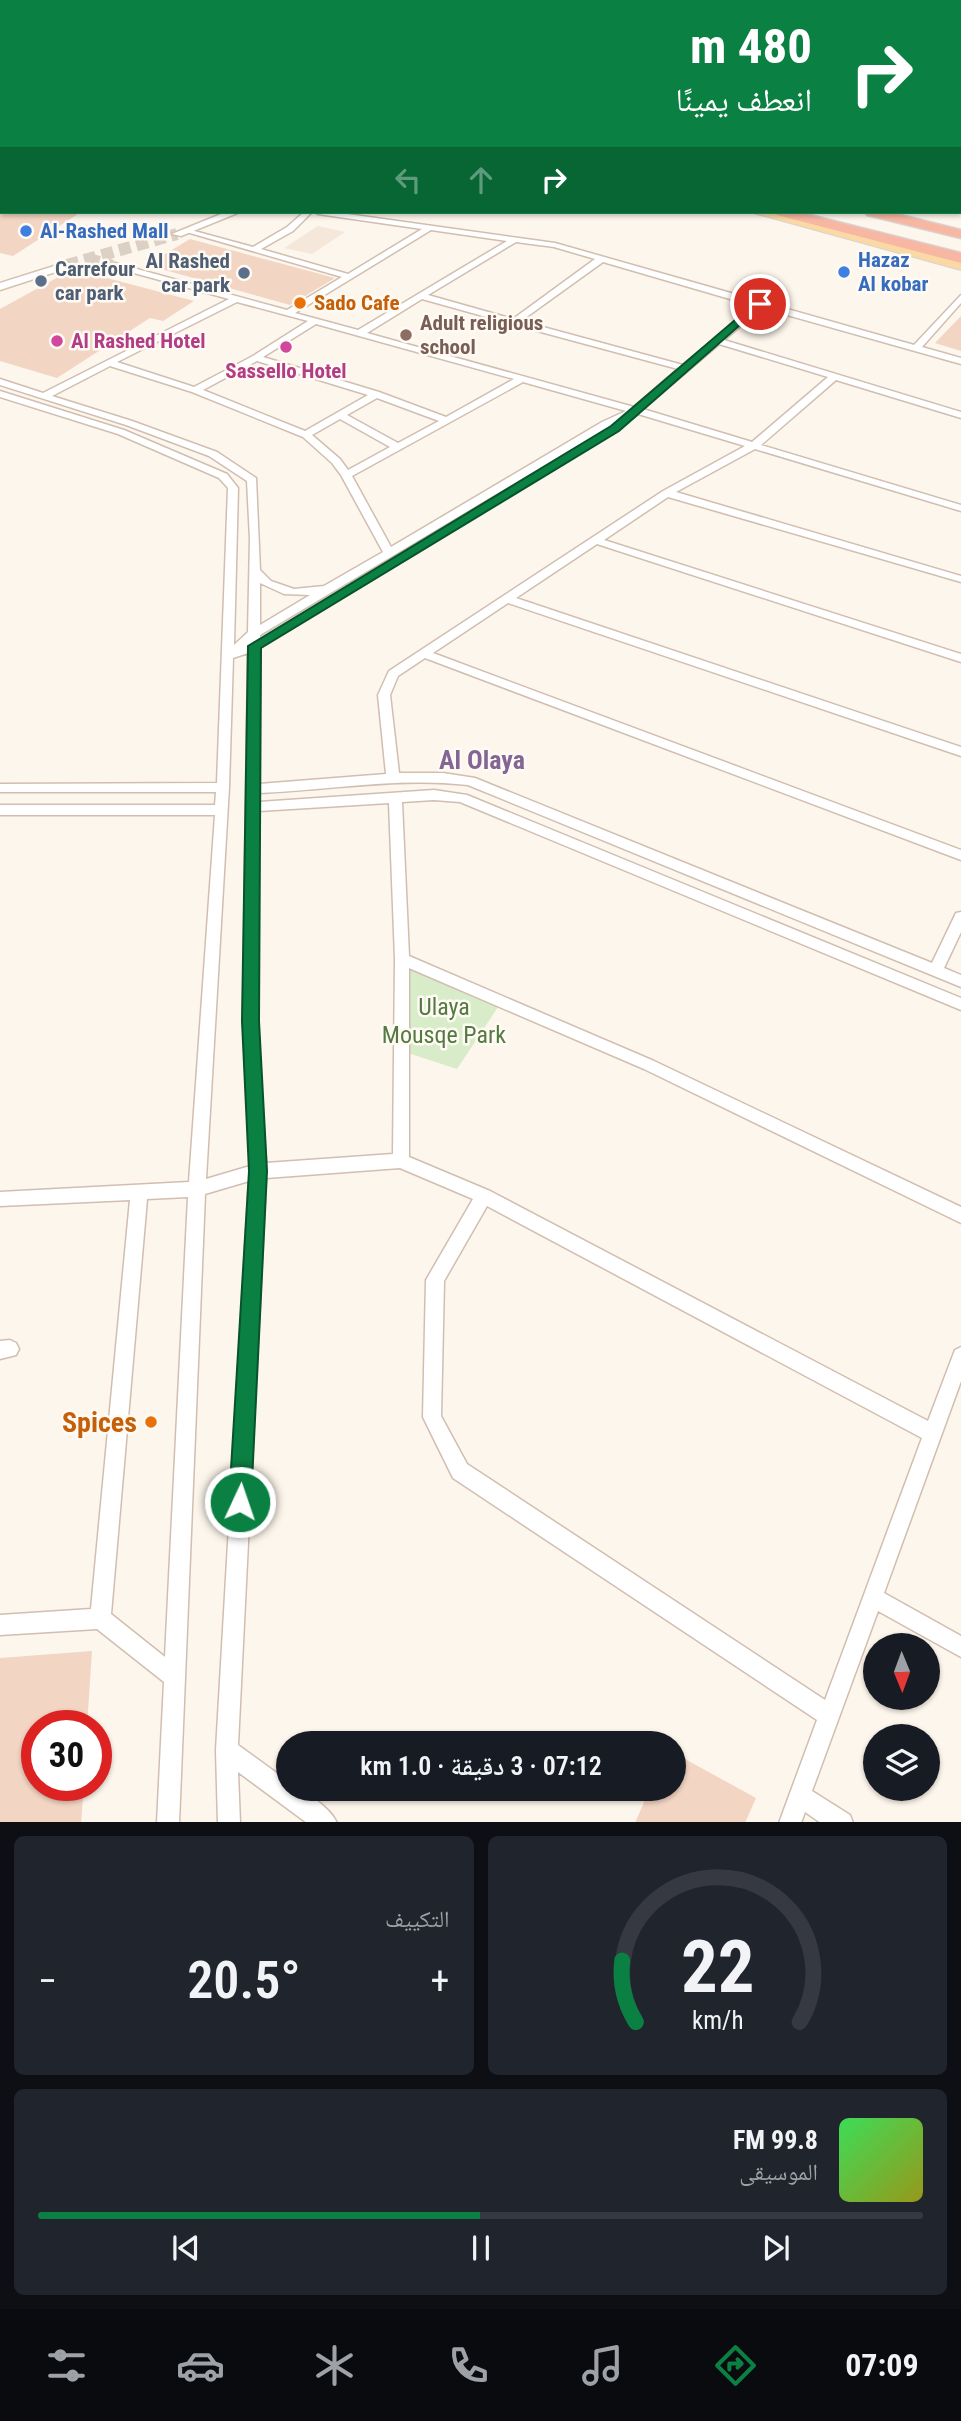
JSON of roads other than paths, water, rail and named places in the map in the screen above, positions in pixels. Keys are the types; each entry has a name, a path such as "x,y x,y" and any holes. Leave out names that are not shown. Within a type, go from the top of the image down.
{"highway":[{"path":"790,214 961,258"},
{"path":"797,214 830,224"},
{"path":"882,214 961,234"}],"main road":[{"path":"178,232 215,214"},
{"path":"178,232 229,214"},
{"path":"764,214 961,266"},
{"path":"0,280 64,262 0,287"}],"street":[{"path":"254,250 290,229 306,214"},
{"path":"332,214 555,245 961,361"},
{"path":"290,312 429,228"},
{"path":"178,232 350,277"},
{"path":"360,333 424,297 514,240"},
{"path":"512,323 601,259"},
{"path":"115,265 635,410 955,506 961,493"},
{"path":"424,297 687,369"},
{"path":"30,404 239,298"},
{"path":"916,348 961,298"},
{"path":"254,639 615,428 760,304"},
{"path":"195,390 256,358 316,320"},
{"path":"719,341 961,415"},
{"path":"256,358 376,394 446,420"},
{"path":"113,364 195,390 306,435 336,461 346,475 389,553"},
{"path":"393,778 384,695 393,674 667,493 752,446 835,376"},
{"path":"346,475 520,380"},
{"path":"0,382 46,395 213,454 252,480 255,497 250,1021 258,1171 227,1750 229,1822"},
{"path":"0,394 121,432 223,476 233,488 223,788 197,1189 168,1822"},
{"path":"306,435 376,394"},
{"path":"228,656 336,584 605,424 635,410"},
{"path":"340,415 398,447"},
{"path":"667,493 961,579"},
{"path":"594,540 961,658"},
{"path":"255,570 259,579 270,587 295,592 316,591 336,584"},
{"path":"505,598 961,752"},
{"path":"424,654 961,855"},
{"path":"253,798 300,788 393,778 445,777 470,781 961,981"},
{"path":"0,788 223,788"},
{"path":"253,798 395,799 434,795 462,798 961,1004"},
{"path":"395,799 402,959 401,1161"},
{"path":"0,810 221,810"},
{"path":"934,971 961,917"},
{"path":"402,959 649,1065 961,1215"},
{"path":"0,1199 197,1189 258,1171 401,1161 484,1196 933,1434"},
{"path":"100,1619 139,1192"},
{"path":"484,1196 435,1280 432,1417 460,1471 829,1715"},
{"path":"790,1822 961,1356"},
{"path":"872,1597 961,1647"},
{"path":"0,1625 100,1619 174,1677"},
{"path":"227,1750 326,1822"},
{"path":"800,1796 842,1822"}],"tunnel":[{"path":"67,265 177,234"},
{"path":"91,258 115,265"}],"place":[{"name":"Al-Rashed Mall","path":"26,231"},
{"name":"Hazaz Al kobar","path":"844,272"},
{"name":"Al Rashed car park","path":"244,273"},
{"name":"Carrefour car park","path":"41,281"},
{"name":"Sado Cafe","path":"300,303"},
{"name":"Adult religious school","path":"406,335"},
{"name":"Al Rashed Hotel","path":"57,341"},
{"name":"Sassello Hotel","path":"286,347"},
{"name":"Spices","path":"151,1422"}],"district":[{"name":"Al Olaya","path":"482,760"}],"park label":[{"name":"Ulaya Mousqe Park","path":"444,1021"}]}
